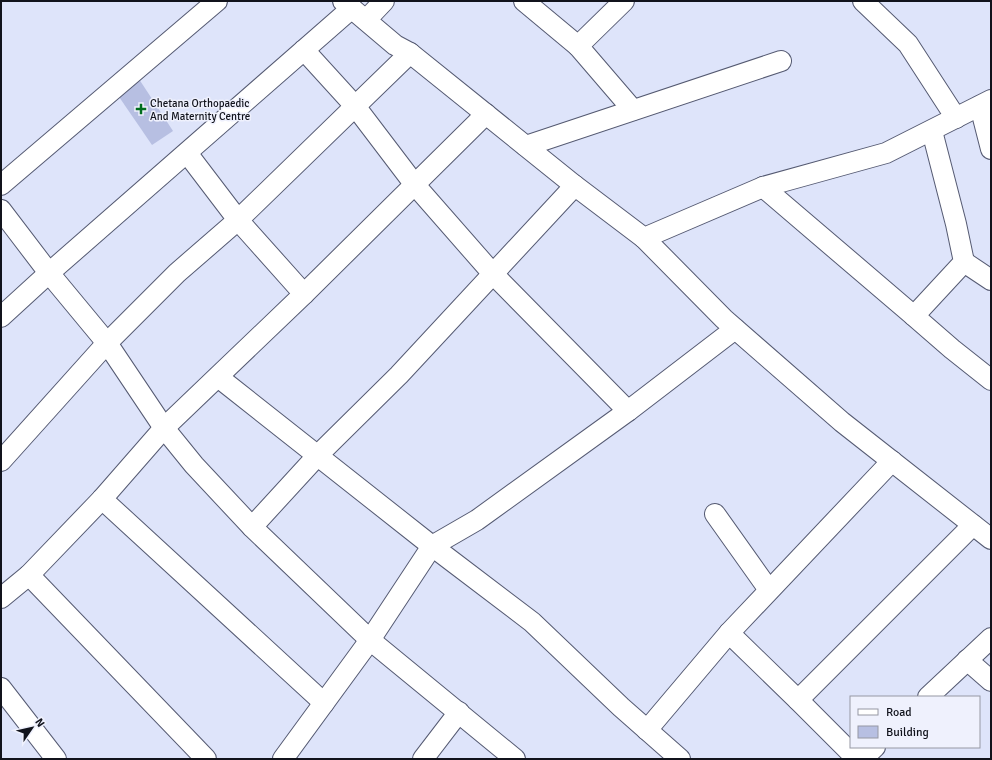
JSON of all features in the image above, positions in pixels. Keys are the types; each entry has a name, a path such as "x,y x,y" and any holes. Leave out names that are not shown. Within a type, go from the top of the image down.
{"street":[{"path":"1,318 304,50 354,10 384,1"},
{"path":"524,1 578,46 633,110"},
{"path":"578,46 624,1"},
{"path":"863,1 908,44 956,118"},
{"path":"4,177 207,4"},
{"path":"354,10 395,44 410,53 574,185 644,238 724,319 842,422 991,539"},
{"path":"304,50 355,106 415,185 493,274 628,411"},
{"path":"1,461 107,343 177,273 238,220 410,53"},
{"path":"526,146 781,61"},
{"path":"644,238 763,187 886,153 985,103 991,149"},
{"path":"1,598 29,575 102,499 164,428 304,294 486,114"},
{"path":"932,130 964,262 991,280"},
{"path":"187,153 238,220 304,294"},
{"path":"252,527 318,455 399,375 574,185"},
{"path":"763,187 952,349 991,380"},
{"path":"1,210 49,274 107,343 164,428 194,464 252,527 370,640 515,759"},
{"path":"914,316 964,262"},
{"path":"283,759 370,640 432,546 477,520 628,411 736,329"},
{"path":"218,377 432,546 532,622 621,707 680,759"},
{"path":"647,730 729,633 892,461"},
{"path":"102,499 324,703"},
{"path":"715,514 769,590"},
{"path":"798,700 973,525"},
{"path":"29,575 206,759"},
{"path":"729,633 857,759"},
{"path":"929,696 991,638"},
{"path":"967,660 991,681"},
{"path":"1,688 56,759"},
{"path":"423,759 458,712"},
{"path":"862,759 874,748"}],"building":[{"path":"137,76 173,131 152,145 115,91"}],"place":[{"name":"Chetana Orthopaedic And Maternity Centre","path":"141,109"}]}
